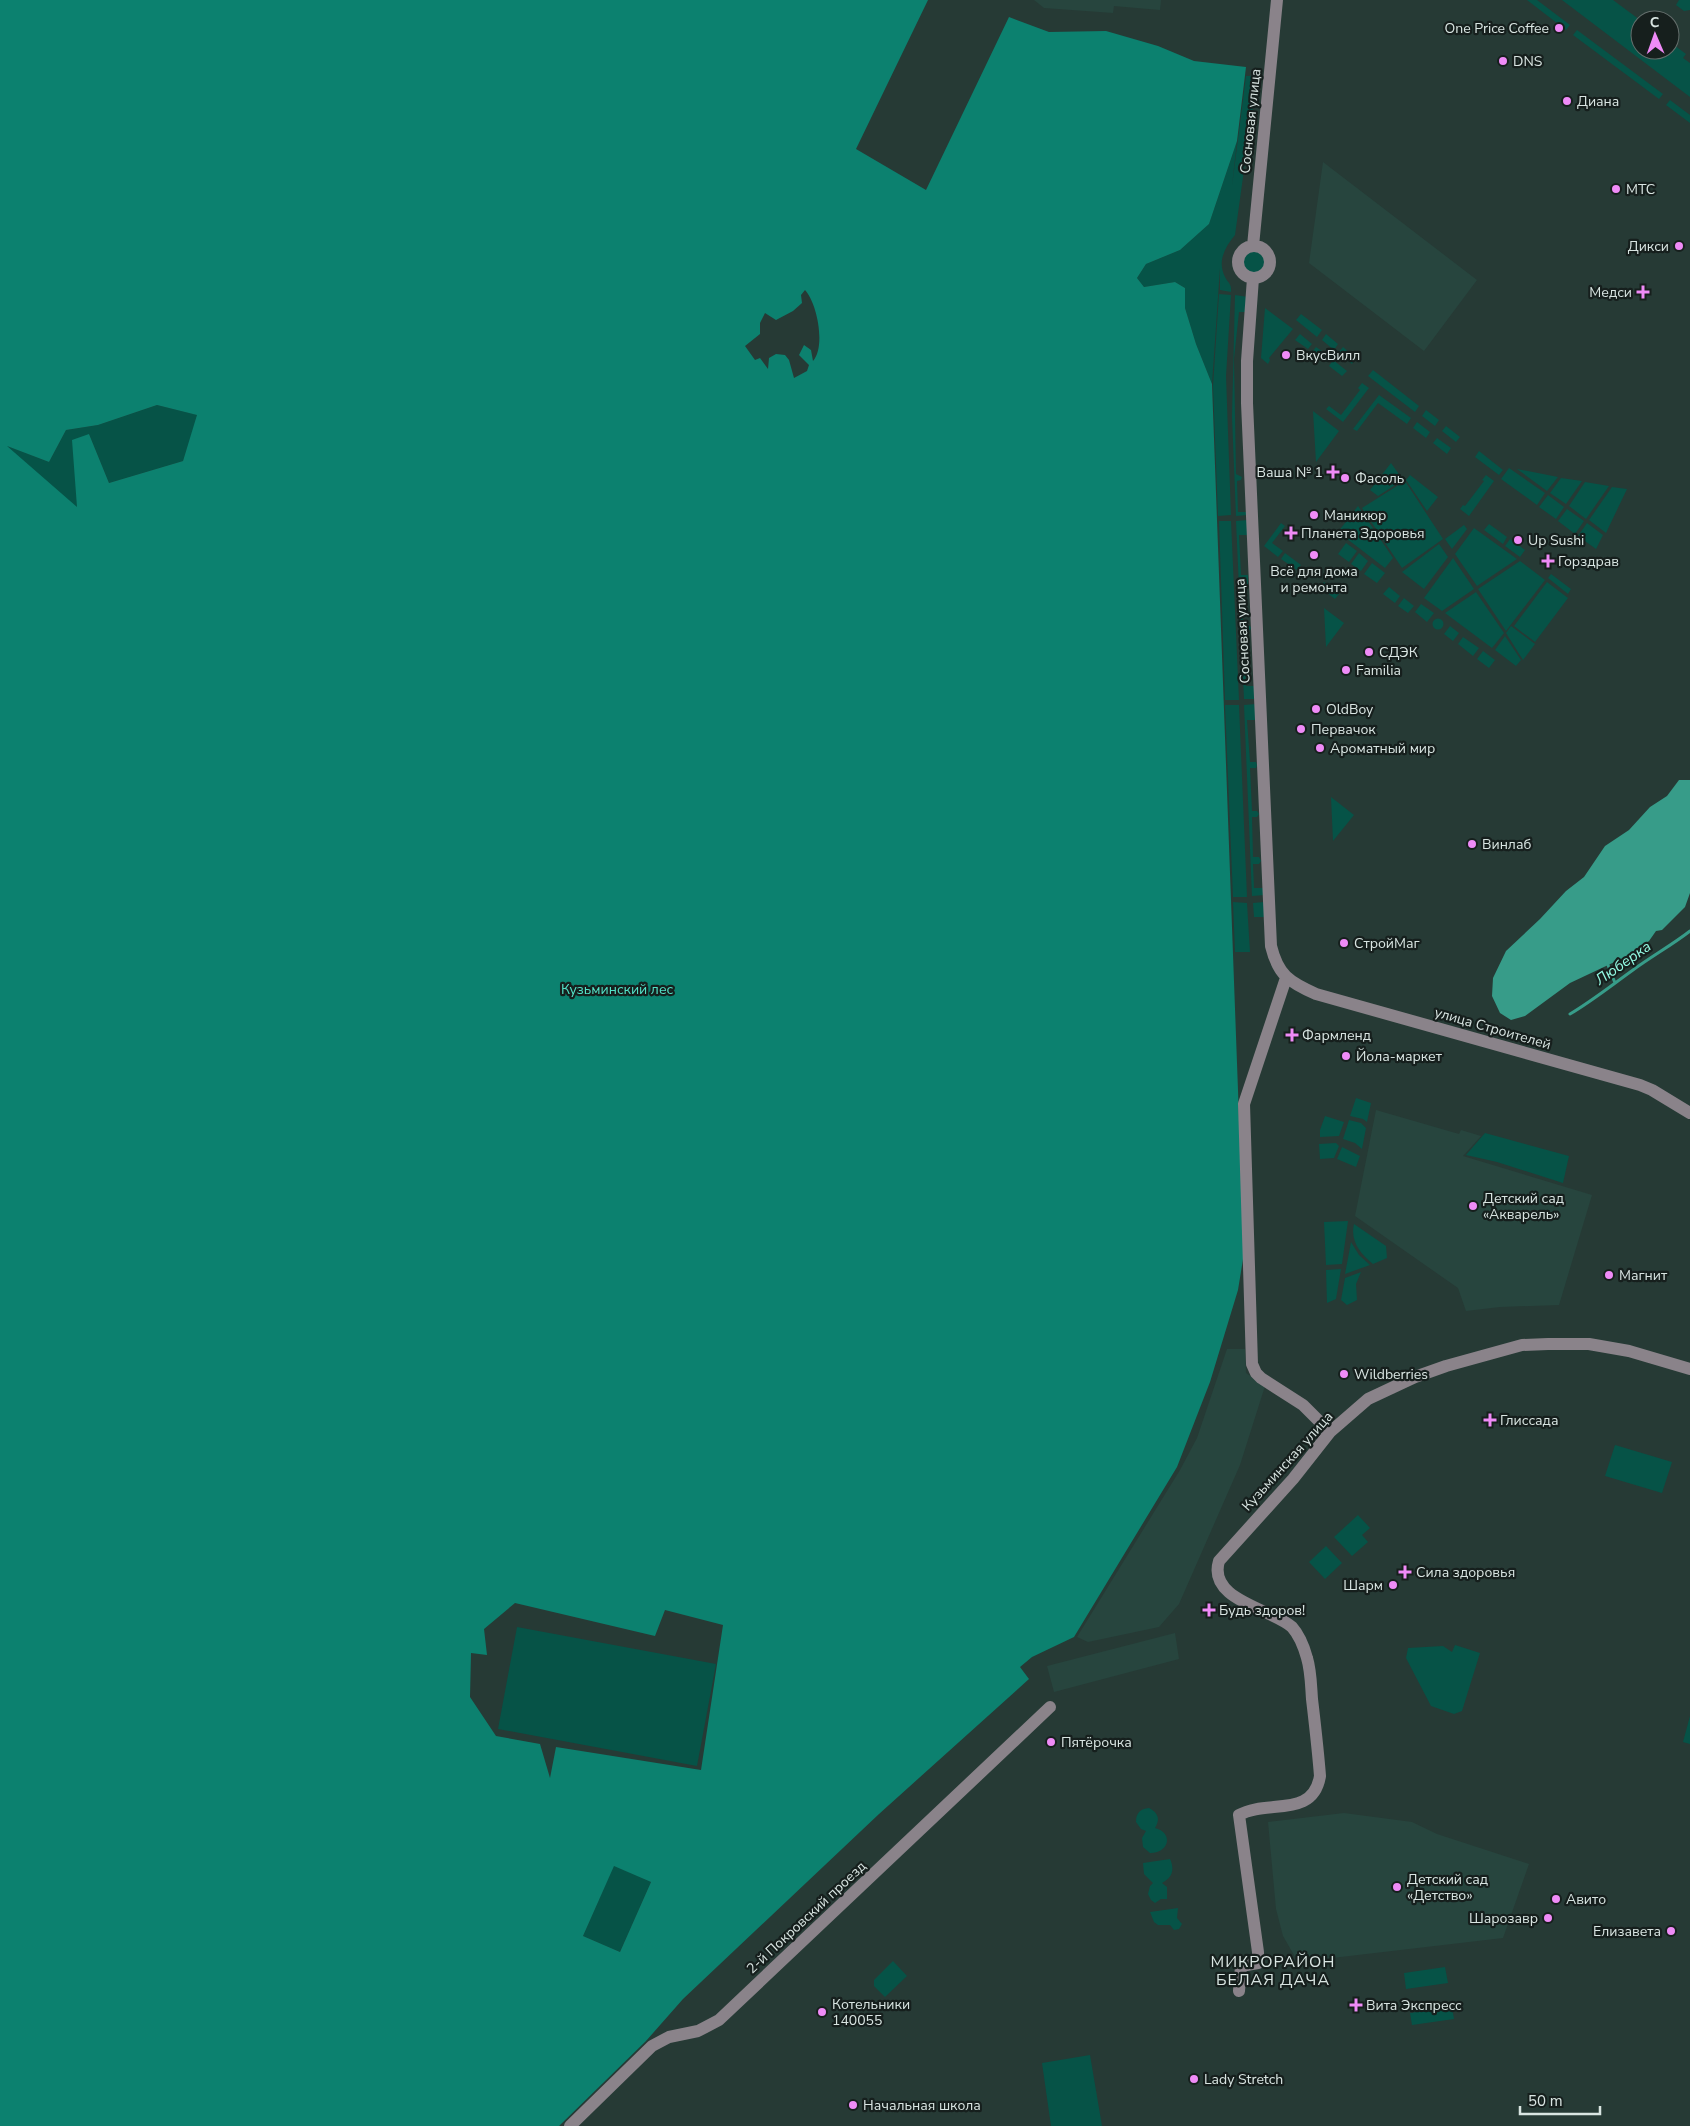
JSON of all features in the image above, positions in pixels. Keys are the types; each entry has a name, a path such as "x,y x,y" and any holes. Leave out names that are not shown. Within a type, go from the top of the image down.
{"street":[{"name":"Сосновая улица","path":"1253,246 1277,0"},
{"path":"1253,246 1264,249 1269,256 1270,263 1263,276 1253,278 1241,273 1237,264 1240,253 1253,246"},
{"name":"Сосновая улица","path":"1253,278 1247,403 1271,946 1275,964 1286,978"},
{"path":"1286,978 1244,1104 1252,1364 1256,1373 1261,1378 1303,1405 1330,1432"},
{"name":"улица Строителей","path":"1286,978 1316,994 1640,1085 1690,1112"},
{"name":"Кузьминская улица","path":"1239,1990 1241,1966 1258,1964 1258,1952 1239,1814 1248,1810 1301,1803 1313,1794 1319,1785 1320,1776 1308,1660 1300,1637 1283,1620 1254,1608 1232,1594 1217,1577 1219,1562 1293,1479 1330,1432 1368,1399 1415,1377 1446,1366 1522,1345 1570,1343 1589,1344 1629,1351 1690,1368"},
{"name":"2-й Покровский проезд","path":"570,2126 652,2046 669,2037 698,2031 719,2020 1050,1707"}],"shaded area":[{"path":"1034,0 1161,0 1160,10 1114,6 1113,13 1044,8"},
{"path":"1527,0 1537,0 1570,25 1566,30"},
{"path":"1562,0 1613,0 1630,13 1630,52"},
{"path":"1679,0 1690,0 1690,10 1684,11 1676,5"},
{"path":"1577,30 1663,94 1659,99 1573,35"},
{"path":"1680,50 1686,54 1683,58 1690,63 1690,97 1641,60 1680,60"},
{"path":"1246,76 1257,76 1235,235 1225,249 1222,260 1223,271 1230,285 1231,292 1220,290 1220,268 1212,384 1196,344 1185,308 1185,288 1175,282 1144,287 1137,278 1146,264 1180,250 1209,224 1237,141 1232,186"},
{"path":"1670,100 1690,115 1690,123 1666,105"},
{"path":"1323,162 1477,280 1424,351 1309,263"},
{"path":"1254,251 1262,254 1265,262 1262,270 1254,273 1246,270 1243,262 1246,254"},
{"path":"1219,294 1231,295 1226,376 1231,515 1218,516 1213,386"},
{"path":"1235,295 1248,297 1247,312 1239,312 1234,359 1236,474 1242,477 1241,480 1237,481 1238,512 1247,512 1247,515 1236,516 1232,417"},
{"path":"1265,308 1293,329 1269,358 1268,364 1261,358"},
{"path":"1301,314 1322,330 1317,337 1296,320"},
{"path":"1300,334 1312,344 1308,349 1295,340"},
{"path":"1326,334 1338,344 1334,350 1322,340"},
{"path":"1316,347 1329,356 1325,362 1312,352"},
{"path":"1343,347 1356,358 1352,364 1338,353"},
{"path":"1333,360 1347,371 1342,376 1329,366"},
{"path":"1373,370 1419,406 1415,412 1368,376"},
{"path":"1362,383 1369,388 1343,422 1326,409 1329,406 1341,415 1360,390 1358,388"},
{"path":"1379,395 1411,418 1407,424 1378,403 1357,431 1353,429"},
{"path":"157,405 198,415 183,461 109,483 89,434 77,508 5,445 49,462 66,430 98,425"},
{"path":"1426,410 1439,420 1435,426 1422,416"},
{"path":"1313,411 1339,431 1316,462"},
{"path":"1417,422 1430,432 1426,438 1413,428"},
{"path":"1446,426 1460,437 1456,442 1442,431"},
{"path":"1437,438 1451,448 1447,454 1433,443"},
{"path":"1479,451 1503,470 1499,475 1475,457"},
{"path":"1391,463 1403,480 1378,496 1370,490"},
{"path":"1509,468 1545,493 1537,505 1501,479"},
{"path":"1517,469 1558,477 1547,491"},
{"path":"1410,475 1438,497 1427,511 1406,480"},
{"path":"1486,475 1494,481 1469,516 1460,509 1463,505 1465,506 1484,481 1482,480"},
{"path":"1561,478 1582,481 1566,504 1550,493"},
{"path":"1405,481 1443,539 1402,568 1362,508"},
{"path":"1585,482 1609,486 1586,519 1569,506"},
{"path":"1612,487 1627,489 1606,533 1589,520"},
{"path":"1548,495 1564,507 1556,519 1539,507"},
{"path":"1358,506 1393,558 1385,568 1338,532"},
{"path":"1567,509 1584,521 1575,534 1558,521"},
{"path":"1248,520 1248,535 1239,535 1241,575 1248,575 1248,586 1242,586 1243,626 1250,626 1251,628 1244,631 1246,686 1255,686 1256,699 1244,699 1236,521"},
{"path":"1219,521 1231,521 1239,700 1225,700"},
{"path":"1281,523 1285,526 1272,543 1283,551 1278,557 1264,546"},
{"path":"1587,523 1603,535 1596,549 1578,536"},
{"path":"1489,524 1507,537 1503,544 1484,530"},
{"path":"1464,525 1467,529 1452,549 1445,539"},
{"path":"1474,528 1517,559 1477,586 1455,554"},
{"path":"1510,539 1525,550 1520,557 1505,546"},
{"path":"1346,543 1357,551 1349,562 1338,554"},
{"path":"1439,544 1448,557 1424,589 1402,572"},
{"path":"1285,553 1301,565 1297,570 1281,559"},
{"path":"1359,553 1368,561 1361,571 1351,564"},
{"path":"1453,558 1474,589 1442,611 1424,598"},
{"path":"1520,561 1545,580 1506,631 1478,589"},
{"path":"1372,563 1385,573 1377,583 1364,574"},
{"path":"1551,574 1571,589 1568,594 1548,578"},
{"path":"1324,582 1339,594 1335,599 1320,587"},
{"path":"1547,582 1568,598 1535,642 1514,626"},
{"path":"1389,587 1400,596 1395,603 1383,594"},
{"path":"1476,592 1504,633 1492,648 1445,613"},
{"path":"1404,598 1414,606 1408,613 1398,606"},
{"path":"1421,604 1434,613 1427,622 1415,612"},
{"path":"1324,608 1344,623 1326,647"},
{"path":"1438,618 1444,624 1438,630 1432,624"},
{"path":"1450,626 1459,633 1453,641 1444,634"},
{"path":"1511,626 1535,644 1523,660 1506,633"},
{"path":"1505,636 1521,660 1516,666 1495,650"},
{"path":"1463,637 1479,648 1473,656 1458,644"},
{"path":"1483,651 1495,660 1489,668 1477,659"},
{"path":"1256,704 1257,720 1247,720 1250,762 1256,762 1257,765 1256,768 1250,768 1252,811 1257,811 1259,814 1257,817 1252,817 1253,857 1259,857 1261,861 1259,864 1253,864 1254,888 1265,888 1265,895 1252,896 1244,705"},
{"path":"1225,705 1239,705 1247,897 1233,897"},
{"path":"1679,780 1690,780 1690,893 1685,907 1662,930 1656,931 1649,941 1623,958 1570,983 1525,1016 1511,1020 1500,1013 1492,996 1493,978 1506,951 1566,891 1584,877 1605,846 1629,830 1650,807 1667,796"},
{"path":"1331,797 1354,815 1333,841"},
{"path":"1233,902 1247,903 1250,952 1235,952"},
{"path":"1264,902 1265,917 1254,917 1253,903"},
{"path":"1356,1098 1371,1103 1367,1122 1350,1116"},
{"name":"Детский сад «Акварель»","path":"1376,1110 1459,1134 1461,1130 1481,1136 1463,1156 1592,1195 1559,1305 1500,1307 1466,1311 1458,1288 1355,1216"},
{"path":"1325,1116 1344,1122 1339,1136 1320,1137 1320,1130"},
{"path":"1349,1120 1361,1123 1366,1128 1362,1149 1355,1143 1343,1139"},
{"path":"1485,1133 1569,1156 1563,1183 1497,1162 1466,1155"},
{"path":"1336,1143 1339,1146 1334,1158 1320,1159 1319,1144"},
{"path":"1342,1147 1360,1156 1356,1167 1337,1159"},
{"path":"1348,1221 1342,1264 1326,1265 1324,1222"},
{"path":"1354,1224 1386,1246 1387,1258 1373,1264 1364,1255 1357,1246 1353,1236"},
{"path":"1351,1242 1359,1255 1370,1265 1345,1274"},
{"path":"1341,1269 1336,1299 1327,1303 1326,1270"},
{"path":"1361,1272 1356,1284 1357,1300 1347,1305 1341,1300 1345,1278"},
{"path":"1227,1349 1245,1349 1246,1373 1265,1386 1240,1465 1179,1604 1159,1627 1088,1642 1077,1637 1180,1470 1197,1438"},
{"path":"1615,1445 1672,1462 1662,1493 1605,1476"},
{"path":"1358,1515 1370,1528 1362,1535 1368,1542 1352,1556 1334,1537"},
{"path":"1326,1546 1342,1563 1325,1579 1309,1562"},
{"path":"517,1627 716,1664 697,1766 498,1729"},
{"path":"1175,1633 1179,1659 1054,1692 1047,1666"},
{"path":"1455,1645 1480,1653 1462,1711 1454,1714 1431,1706 1406,1658 1408,1648 1443,1646 1452,1652"},
{"path":"1690,1716 1690,1744 1683,1742"},
{"path":"1149,1808 1158,1817 1155,1828 1165,1834 1167,1838 1165,1846 1161,1850 1150,1853 1143,1847 1142,1838 1146,1831 1141,1829 1136,1822 1139,1812"},
{"name":"Детский сад «Детство»","path":"1344,1813 1412,1822 1437,1834 1529,1864 1503,1938 1298,1962 1283,1936 1276,1909 1268,1822"},
{"path":"1170,1859 1172,1873 1162,1883 1167,1887 1167,1899 1161,1899 1155,1903 1148,1894 1153,1883 1144,1874 1143,1863"},
{"path":"614,1865 651,1882 620,1952 583,1936"},
{"path":"1178,1908 1177,1918 1182,1924 1179,1929 1174,1930 1170,1925 1158,1925 1154,1922 1150,1912"},
{"path":"893,1961 907,1976 885,1997 874,1986 874,1980"},
{"path":"1445,1967 1448,1983 1406,1989 1404,1973"},
{"path":"1452,2007 1454,2019 1412,2025 1410,2013"},
{"path":"1090,2055 1102,2126 1051,2126 1042,2063"}],"green space":[{"name":"Кузьминский лес","path":"0,0 928,0 856,149 926,190 1009,17 1049,32 1106,31 1158,46 1194,61 1246,67 1237,141 1209,224 1180,250 1146,264 1137,278 1144,287 1175,282 1185,288 1185,308 1196,344 1212,384 1244,1253 1238,1290 1210,1382 1177,1467 1074,1637 1032,1657 1020,1667 1029,1679 879,1814 683,1999 646,2041 559,2126 0,2126","holes":["805,290 813,304 818,325 819,345 813,361 811,350 804,345 799,355 809,365 807,371 794,378 789,360 785,355 776,354 769,358 768,369 760,358 755,360 745,346 760,334 760,323 765,313 776,320 793,311 802,303 801,295","157,405 197,415 183,461 109,483 89,434 72,440 77,507 7,446 49,462 66,430 98,425","515,1603 655,1636 665,1610 723,1625 701,1770 556,1747 550,1778 540,1744 496,1736 470,1697 471,1653 487,1655 484,1629","614,1866 651,1882 620,1952 583,1936"]}],"waterway":[{"name":"Люберка","path":"1570,1014 1690,931"},
{"path":"1608,965 1615,983"}],"place":[{"name":"One Price Coffee","path":"1559,28"},
{"name":"DNS","path":"1503,61"},
{"name":"Диана","path":"1567,101"},
{"name":"МТС","path":"1616,189"},
{"name":"Дикси","path":"1679,246"},
{"name":"Медси","path":"1643,292"},
{"name":"ВкусВилл","path":"1286,355"},
{"name":"Ваша № 1","path":"1333,472"},
{"name":"Фасоль","path":"1345,478"},
{"name":"Маникюр","path":"1314,515"},
{"name":"Планета Здоровья","path":"1291,533"},
{"name":"Up Sushi","path":"1518,540"},
{"name":"Всё для дома и ремонта","path":"1314,555"},
{"name":"Горздрав","path":"1548,561"},
{"name":"СДЭК","path":"1369,652"},
{"name":"Familia","path":"1346,670"},
{"name":"OldBoy","path":"1316,709"},
{"name":"Первачок","path":"1301,729"},
{"name":"Ароматный мир","path":"1320,748"},
{"name":"Винлаб","path":"1472,844"},
{"name":"СтройМаг","path":"1344,943"},
{"name":"Фармленд","path":"1292,1035"},
{"name":"Йола-маркет","path":"1346,1056"},
{"name":"Детский сад «Акварель»","path":"1473,1206"},
{"name":"Магнит","path":"1609,1275"},
{"name":"Wildberries","path":"1344,1374"},
{"name":"Глиссада","path":"1490,1420"},
{"name":"Сила здоровья","path":"1405,1572"},
{"name":"Шарм","path":"1393,1585"},
{"name":"Будь здоров!","path":"1209,1610"},
{"name":"Пятёрочка","path":"1051,1742"},
{"name":"Детский сад «Детство»","path":"1397,1887"},
{"name":"Авито","path":"1556,1899"},
{"name":"Шарозавр","path":"1548,1918"},
{"name":"Елизавета","path":"1671,1931"},
{"name":"Вита Экспресс","path":"1356,2005"},
{"name":"Котельники 140055","path":"822,2012"},
{"name":"Lady Stretch","path":"1194,2079"},
{"name":"Начальная школа","path":"853,2105"}],"district":[{"name":"МИКРОРАЙОН БЕЛАЯ ДАЧА","path":"1273,1970"}]}
